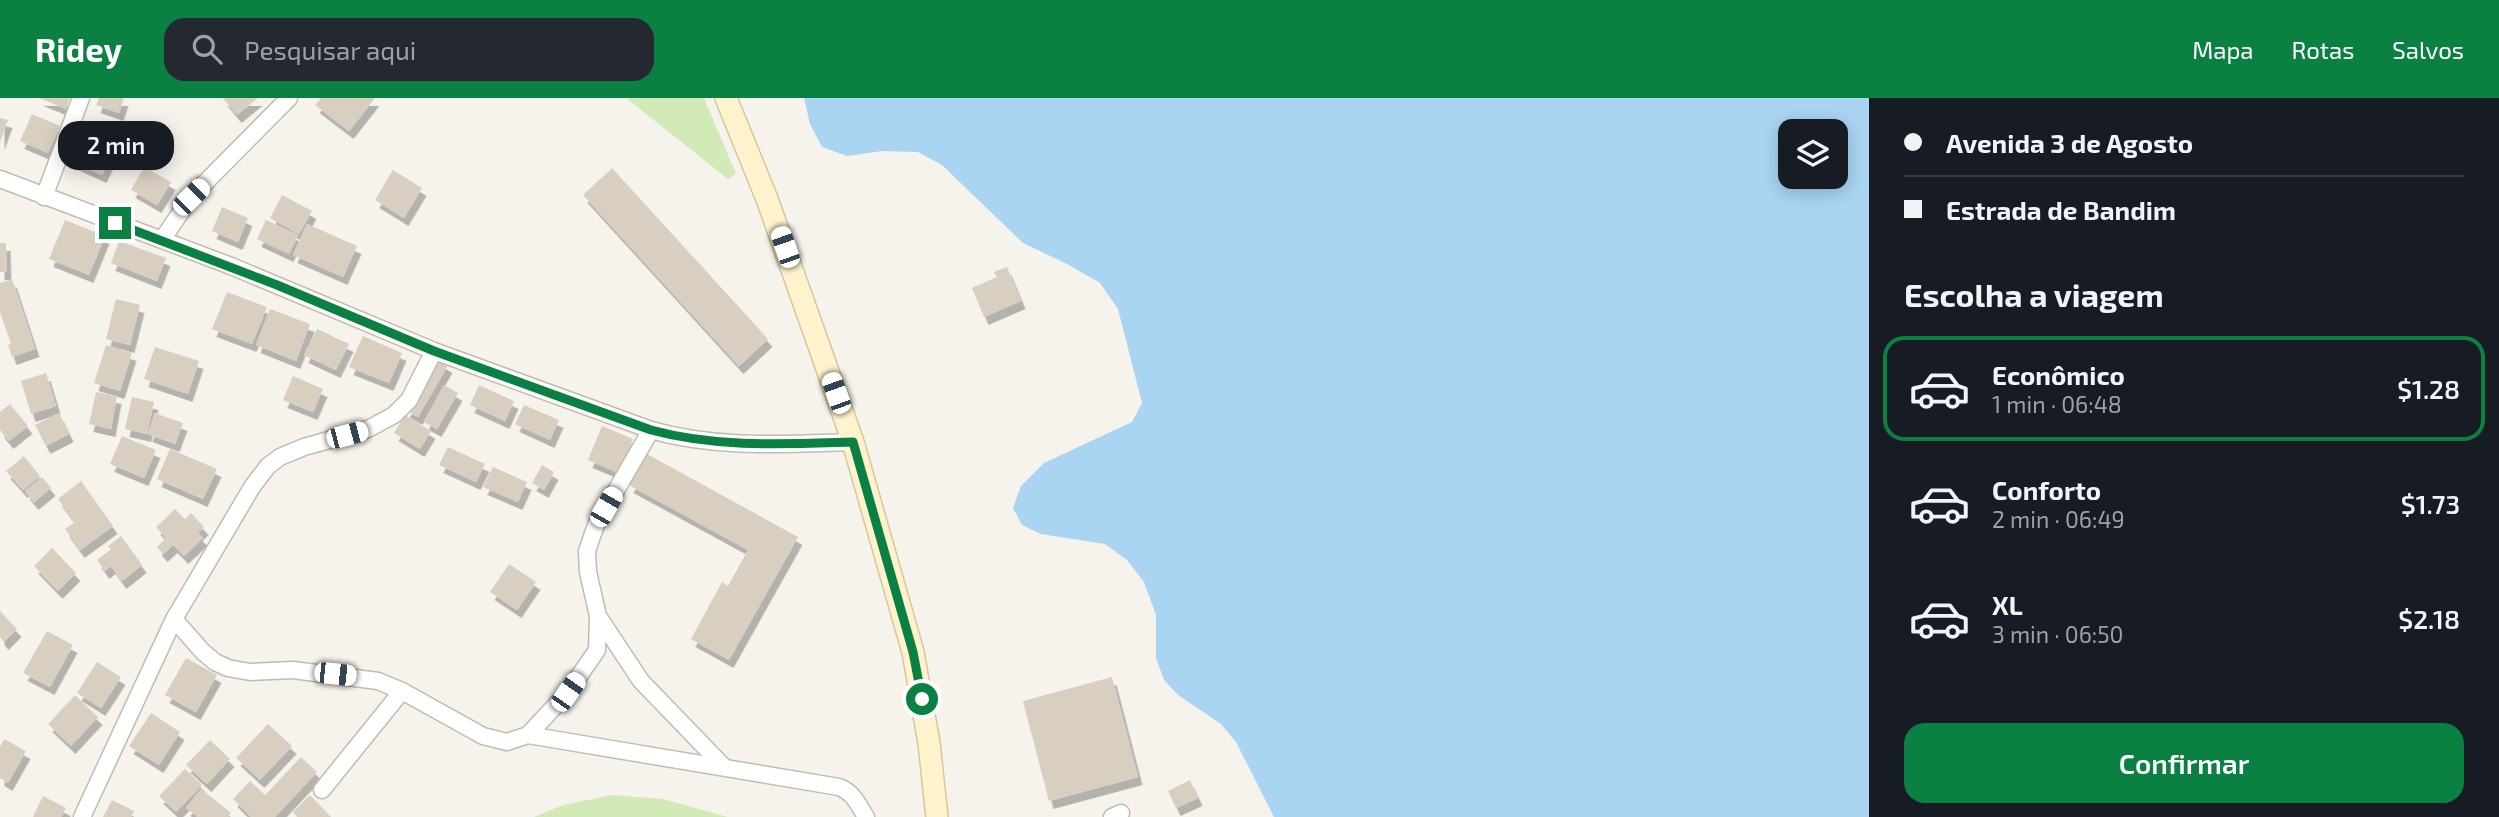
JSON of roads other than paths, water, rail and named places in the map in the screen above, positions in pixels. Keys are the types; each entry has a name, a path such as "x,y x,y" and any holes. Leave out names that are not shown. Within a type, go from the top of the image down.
{"street":[{"path":"44,197 80,98"},
{"path":"162,240 191,197 289,98"},
{"path":"726,98 767,199 853,442 913,652 929,743 937,817"},
{"path":"0,179 301,294 434,351 651,430 684,438 761,445 853,442"},
{"path":"82,817 174,619 251,487 268,466 280,457 304,447 368,429 394,415 409,400 434,351"},
{"path":"528,735 568,692 597,650 598,615 588,572 587,551 596,525 651,430"},
{"path":"598,615 641,681 725,768"},
{"path":"174,619 203,652 228,668 250,672 293,670 356,676 378,681 402,691 483,736 507,742 528,735 846,790 854,797 866,817"},
{"path":"322,790 402,691"}],"water":[{"path":"804,98 1869,98 1869,817 1274,817 1236,742 1221,724 1178,695 1164,680 1156,658 1156,615 1144,582 1127,560 1105,544 1041,534 1022,525 1013,508 1021,486 1044,463 1132,422 1142,403 1118,309 1100,283 1023,243 942,165 918,152 882,151 847,156 822,147 810,124"}]}
